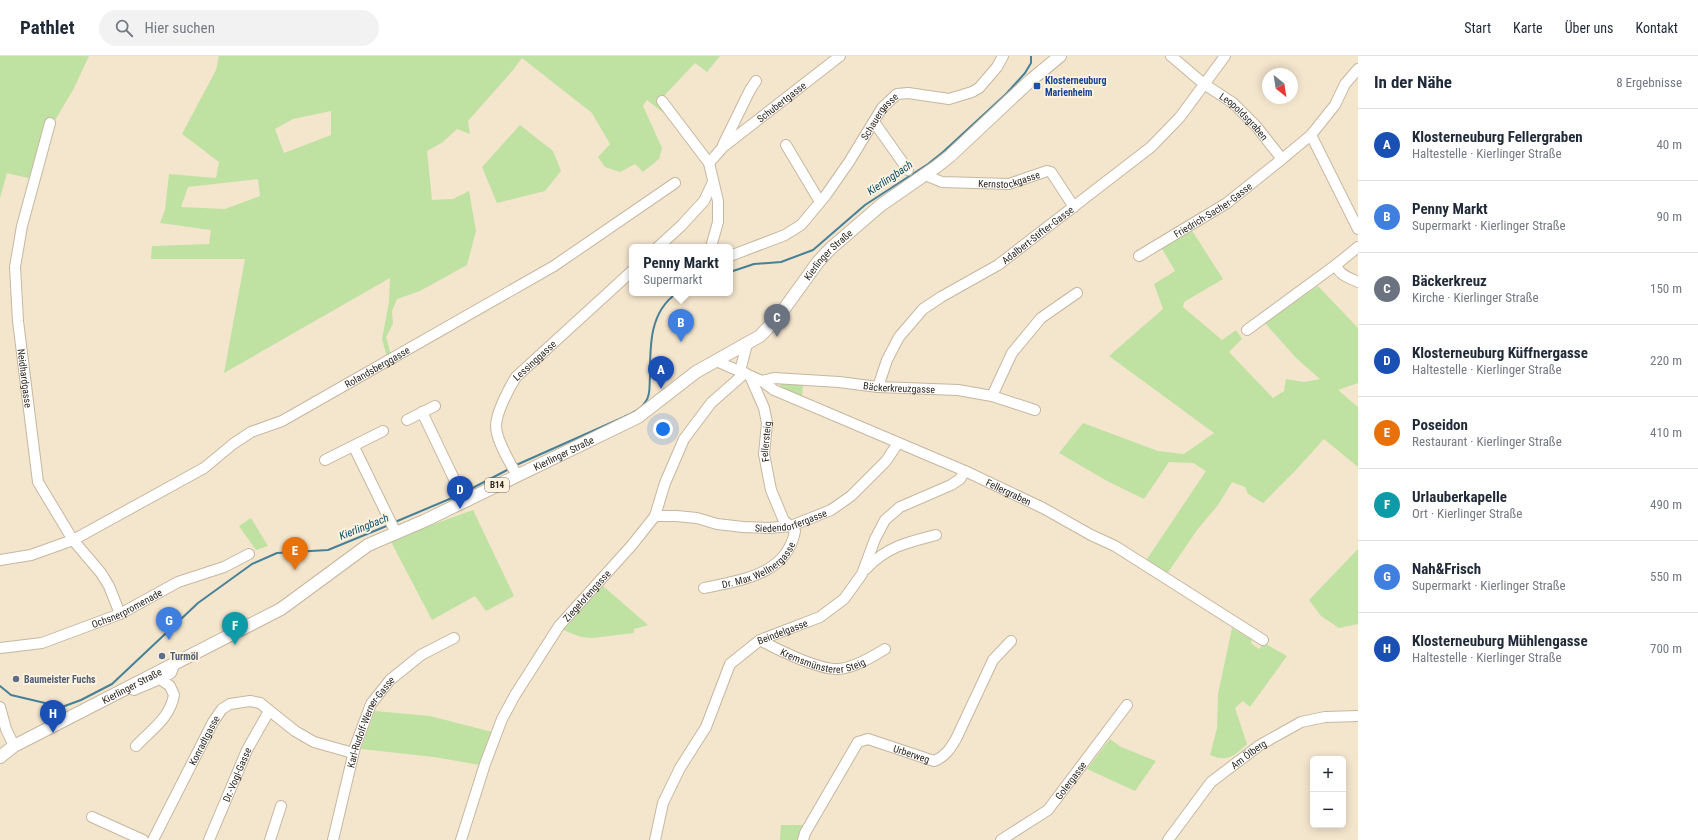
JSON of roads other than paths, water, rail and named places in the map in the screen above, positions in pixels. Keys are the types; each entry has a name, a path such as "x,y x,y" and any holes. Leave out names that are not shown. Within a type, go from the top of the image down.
{"main road":[{"name":"Kierlinger Straße","path":"0,757 14,746 281,609 368,545 394,528 424,522 463,497 514,470 626,424 647,411 684,380 760,336 779,316 818,262 830,249 881,204 925,175 950,156 1051,59"}],"street":[{"name":"Schubertgasse","path":"722,147 840,56"},
{"name":"Schauergasse","path":"733,255 774,240 794,230 807,220 849,162 887,102 899,93 948,99 972,92 979,88 1003,56"},
{"name":"Leopoldsgraben","path":"1171,56 1204,84 1233,103 1256,126 1282,158"},
{"name":"Adalbert-Stifter-Gasse","path":"878,387 887,360 899,337 924,309 941,297 998,265 1157,142 1180,117 1225,56"},
{"path":"1282,158 1311,135 1334,104 1345,84 1358,69"},
{"name":"Schubertgasse","path":"709,163 722,147 750,90 756,81"},
{"path":"662,101 709,163 718,201 718,222 712,244"},
{"name":"Neidhardgasse","path":"50,122 22,226 15,267 18,321 38,482 73,540 101,573 109,586 120,614"},
{"path":"874,122 908,170"},
{"path":"1311,135 1358,229"},
{"path":"786,145 820,202"},
{"name":"Friedrich-Sacher-Gasse","path":"1139,256 1227,203 1282,158"},
{"name":"Kernstockgasse","path":"925,175 942,182 1009,184 1047,171 1051,172 1074,207"},
{"path":"661,244 681,226 704,201 713,182"},
{"name":"Rolandsberggasse","path":"0,560 31,555 73,540 204,468 233,444 251,432 282,421 554,266 675,183"},
{"path":"1247,330 1358,247"},
{"path":"1337,264 1339,272 1358,282"},
{"name":"Lessinggasse","path":"514,470 503,448 496,428 496,419 511,385 516,377 629,274"},
{"path":"992,396 1012,353 1041,318 1077,293"},
{"path":"745,373 747,344"},
{"name":"Fellergraben","path":"716,361 762,381 774,390 965,472 1043,508 1091,535 1116,546 1263,640"},
{"name":"Ziegelofengasse","path":"461,840 487,758 502,718 515,695 559,626 632,545 655,516 665,483 684,438 711,403 745,373"},
{"name":"Fellersteig","path":"745,373 764,408 767,423 764,454 771,490 784,521 791,526"},
{"name":"Bäckerkreuzgasse","path":"762,381 774,378 838,382 878,387 958,390 992,396 1035,410"},
{"path":"407,420 435,406"},
{"path":"422,412 463,497"},
{"path":"325,460 384,431"},
{"name":"Siedendorfergasse","path":"655,516 697,518 718,524 750,527 769,528 791,526 831,510 851,496 886,461 898,443"},
{"path":"354,447 394,528"},
{"name":"Beindelgasse","path":"655,840 663,803 680,768 706,727 730,664 760,640 820,617 844,599 862,574 875,539 885,520 900,507 951,485 960,479 965,472"},
{"name":"Dr. Max Wellnergasse","path":"704,588 753,576 774,566 786,554 793,541 795,531 791,526"},
{"path":"862,574 872,562 885,552 906,542 936,535"},
{"name":"Ochsnerpromenade","path":"0,648 42,643 120,614 178,582 224,567 249,554"},
{"name":"Karl-Rudolf-Werner-Gasse","path":"333,840 353,754 371,704 390,680 421,655 454,638"},
{"name":"Kremsmünsterer Steig","path":"760,640 774,648 814,663 838,669 864,662 885,649"},
{"name":"Urberweg","path":"803,840 805,833 858,742 868,739 934,761 941,758 950,750 993,660 1011,641"},
{"path":"128,687 134,690 160,679 171,672 175,663"},
{"path":"136,746 158,724 172,706 174,695 173,690 160,679"},
{"name":"Konradtgasse","path":"153,840 213,722 222,709 235,703 250,701 260,703 296,731 314,742 353,754"},
{"name":"Golergasse","path":"1001,840 1048,810 1127,705"},
{"path":"0,707 6,729 14,746"},
{"name":"Dr.-Vogl-Gasse","path":"209,840 246,750 269,711"},
{"name":"Am Ölberg","path":"1168,840 1211,782 1260,745 1301,722 1325,717 1358,716"},
{"path":"270,840 281,806"},
{"path":"92,817 143,840"}],"waterway":[{"name":"Kierlingbach","path":"733,271 754,264 781,262 813,250 865,205 928,164 943,152 1006,94 1025,73 1031,63 1031,56"},
{"name":"Kierlingbach","path":"514,466 624,417 644,404 648,398 649,392 651,342 656,320 661,310 674,296"},
{"name":"Kierlingbach","path":"465,492 509,469"},
{"name":"Kierlingbach","path":"395,522 459,495"},
{"name":"Kierlingbach","path":"0,686 11,695 62,707 81,700 112,684 198,603 252,564 277,553 328,550 389,525"}],"place":[{"name":"Klosterneuburg Marienheim","path":"1037,86"},
{"name":"Bäckerkreuz","path":"777,337"},
{"name":"Penny Markt","path":"681,342"},
{"name":"Klosterneuburg Fellergraben","path":"661,389"},
{"name":"Klosterneuburg Küffnergasse","path":"460,509"},
{"name":"Poseidon","path":"295,570"},
{"name":"Nah&Frisch","path":"169,640"},
{"name":"Urlauberkapelle","path":"235,645"},
{"name":"Turmöl","path":"162,656"},
{"name":"Baumeister Fuchs","path":"16,679"},
{"name":"Klosterneuburg Mühlengasse","path":"53,733"}]}
